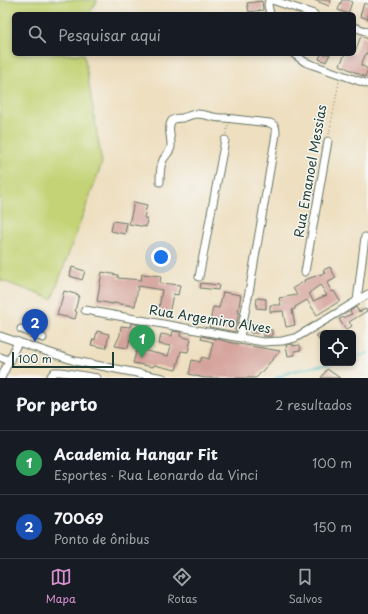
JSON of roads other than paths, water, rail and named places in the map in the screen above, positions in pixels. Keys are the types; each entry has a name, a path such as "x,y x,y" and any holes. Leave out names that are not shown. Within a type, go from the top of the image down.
{"street":[{"path":"269,0 268,5 270,12"},
{"path":"272,0 308,12"},
{"path":"356,28 368,32"},
{"path":"297,56 305,62 368,84"},
{"path":"160,182 160,169 162,161 171,146 170,131 171,122 173,119 185,118 198,114 218,119 270,123 276,128 271,165 240,337"},
{"path":"199,277 224,140"},
{"name":"Rua Emanoel Messias","path":"305,272 328,141"},
{"path":"356,301 365,236"},
{"name":"Rua Argemiro Alves","path":"85,310 264,342 282,341 295,338 368,294"},
{"path":"21,329 43,338"},
{"path":"0,336 75,361 163,378"},
{"path":"1,378 18,342"},
{"path":"0,357 10,361"},
{"path":"50,378 54,372 61,372 97,378"}],"waterway":[{"path":"356,357 368,353"},
{"path":"276,378 293,371 320,366"}],"place":[{"name":"70069","path":"35,342"},
{"name":"Academia Hangar Fit","path":"142,358"}]}
